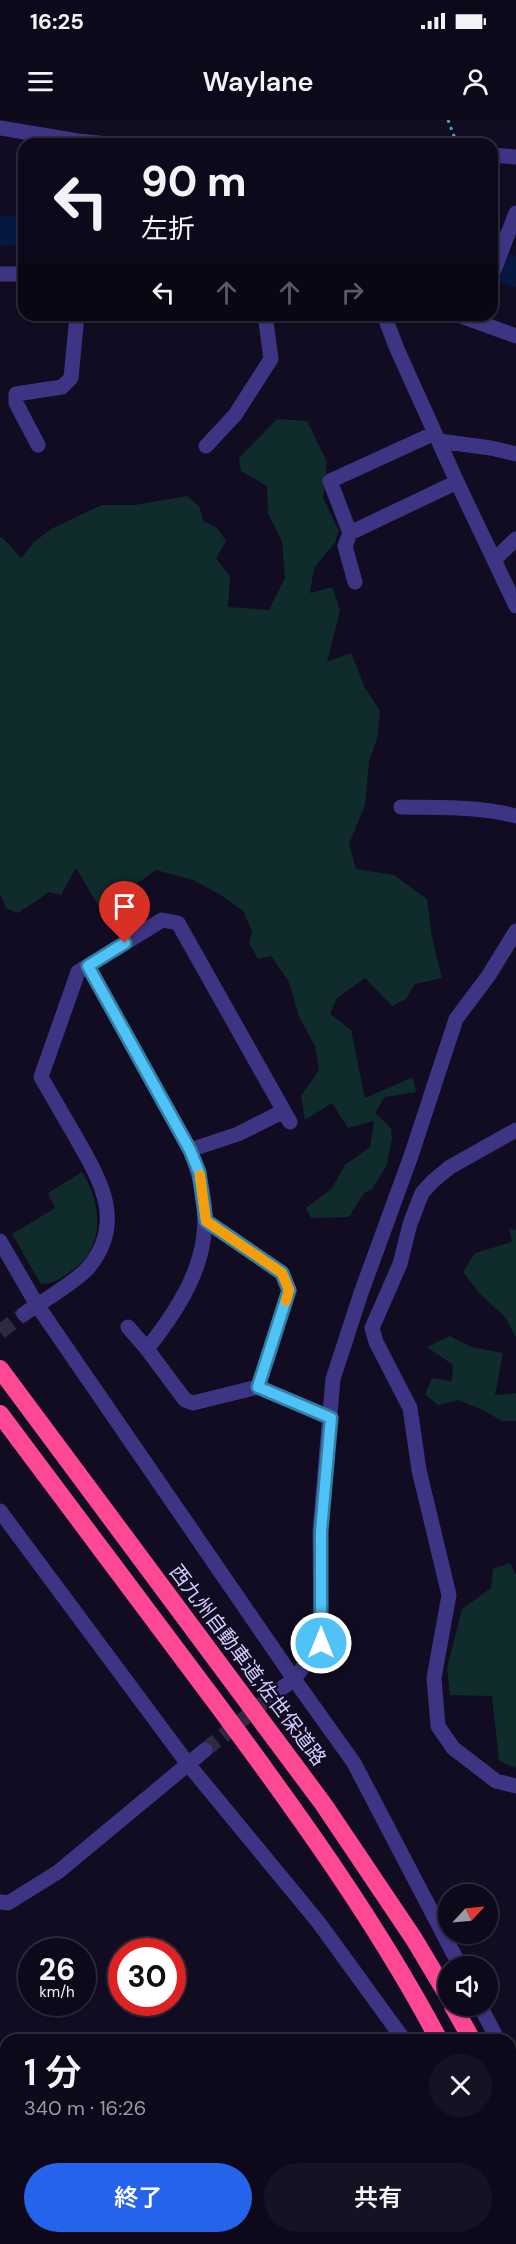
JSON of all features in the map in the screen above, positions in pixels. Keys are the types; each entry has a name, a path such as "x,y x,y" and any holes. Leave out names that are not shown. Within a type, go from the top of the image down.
{"highway":[{"name":"西九州自動車道;佐世保道路","path":"0,1369 324,1805 414,1938 438,1979"},
{"path":"0,1414 311,1833 366,1915 436,2034"},
{"path":"459,2016 469,2034"}],"street":[{"path":"0,128 60,138"},
{"path":"498,156 516,157"},
{"path":"498,260 516,213"},
{"path":"0,273 18,274"},
{"path":"38,445 16,403 16,394 62,387 71,378 76,321"},
{"path":"206,446 235,415 271,359 266,321"},
{"path":"386,321 457,483 516,606"},
{"path":"482,321 516,336"},
{"path":"355,582 345,546 350,533 330,481 437,437 516,454"},
{"path":"350,533 457,483"},
{"path":"494,561 516,539"},
{"path":"401,807 467,807 516,816"},
{"path":"24,1314 87,1269 101,1249 108,1224 106,1199 100,1179 41,1077 78,972 162,920 178,923 287,1116 190,1150"},
{"path":"288,1684 321,1643 321,1531 333,1379 456,1020 489,975 516,932"},
{"path":"88,966 190,1150 199,1172 206,1221 200,1255 191,1285 172,1317 147,1349"},
{"path":"516,1130 450,1167 432,1181 422,1193 410,1224 400,1264 372,1329 376,1342 410,1408 419,1470 449,1595 434,1678 438,1726 453,1748 496,1781 516,1786"},
{"path":"206,1221 282,1273 289,1290 258,1387"},
{"path":"0,1241 37,1305 288,1684 354,1763 455,1956"},
{"path":"128,1327 185,1400 193,1403 258,1387 331,1418"},
{"path":"0,1511 188,1764 319,1923 400,2034"},
{"path":"0,1902 8,1903 58,1872 205,1750"},
{"path":"485,2016 495,2034"}],"path":[{"path":"448,120 455,138"}],"green space":[{"path":"277,419 307,421 327,462 323,498 339,531 335,542 314,568 310,593 332,587 340,610 327,662 351,653 365,688 380,711 377,739 369,761 365,805 349,844 356,869 394,875 427,899 432,937 442,978 415,984 406,999 392,1006 365,978 337,998 330,1014 351,1030 365,1098 413,1077 416,1092 385,1097 375,1113 391,1128 392,1138 387,1165 372,1189 364,1193 349,1217 311,1218 306,1208 332,1188 345,1165 370,1147 374,1121 348,1128 332,1103 305,1120 301,1096 319,1070 315,1046 299,1017 289,982 271,956 258,959 249,943 252,932 244,912 221,895 193,880 156,870 125,892 105,917 76,868 61,895 49,892 18,913 6,908 0,894 0,537 21,558 34,542 51,529 102,505 135,505 187,496 199,506 203,521 217,528 226,541 216,558 230,576 228,607 269,610 285,578 282,541 268,513 267,486 241,471 239,458"},
{"path":"82,1172 89,1184 97,1211 95,1238 82,1261 71,1271 57,1280 41,1284 12,1234 55,1208 48,1193"},
{"path":"509,1228 516,1230 516,1337 505,1317 479,1293 463,1272 475,1253 512,1242"},
{"path":"450,1336 471,1347 503,1353 495,1395 516,1393 516,1421 502,1421 458,1400 438,1405 425,1394 432,1378 452,1381 453,1365 427,1347"},
{"path":"510,1563 516,1575 516,1768 499,1761 492,1696 450,1695 447,1668 462,1609 491,1588 493,1569"}],"waterway":[{"path":"0,231 18,231"},
{"path":"498,265 516,272"}],"tunnel":[{"path":"0,1332 24,1314"},
{"path":"205,1750 282,1688"}],"slow traffic":[{"path":"200,1175 206,1221 282,1273 289,1290 286,1301"}],"route":[{"path":"125,943 88,966 190,1150 199,1172 206,1221 282,1273 289,1290 258,1387 331,1418 321,1531 321,1643"}]}
